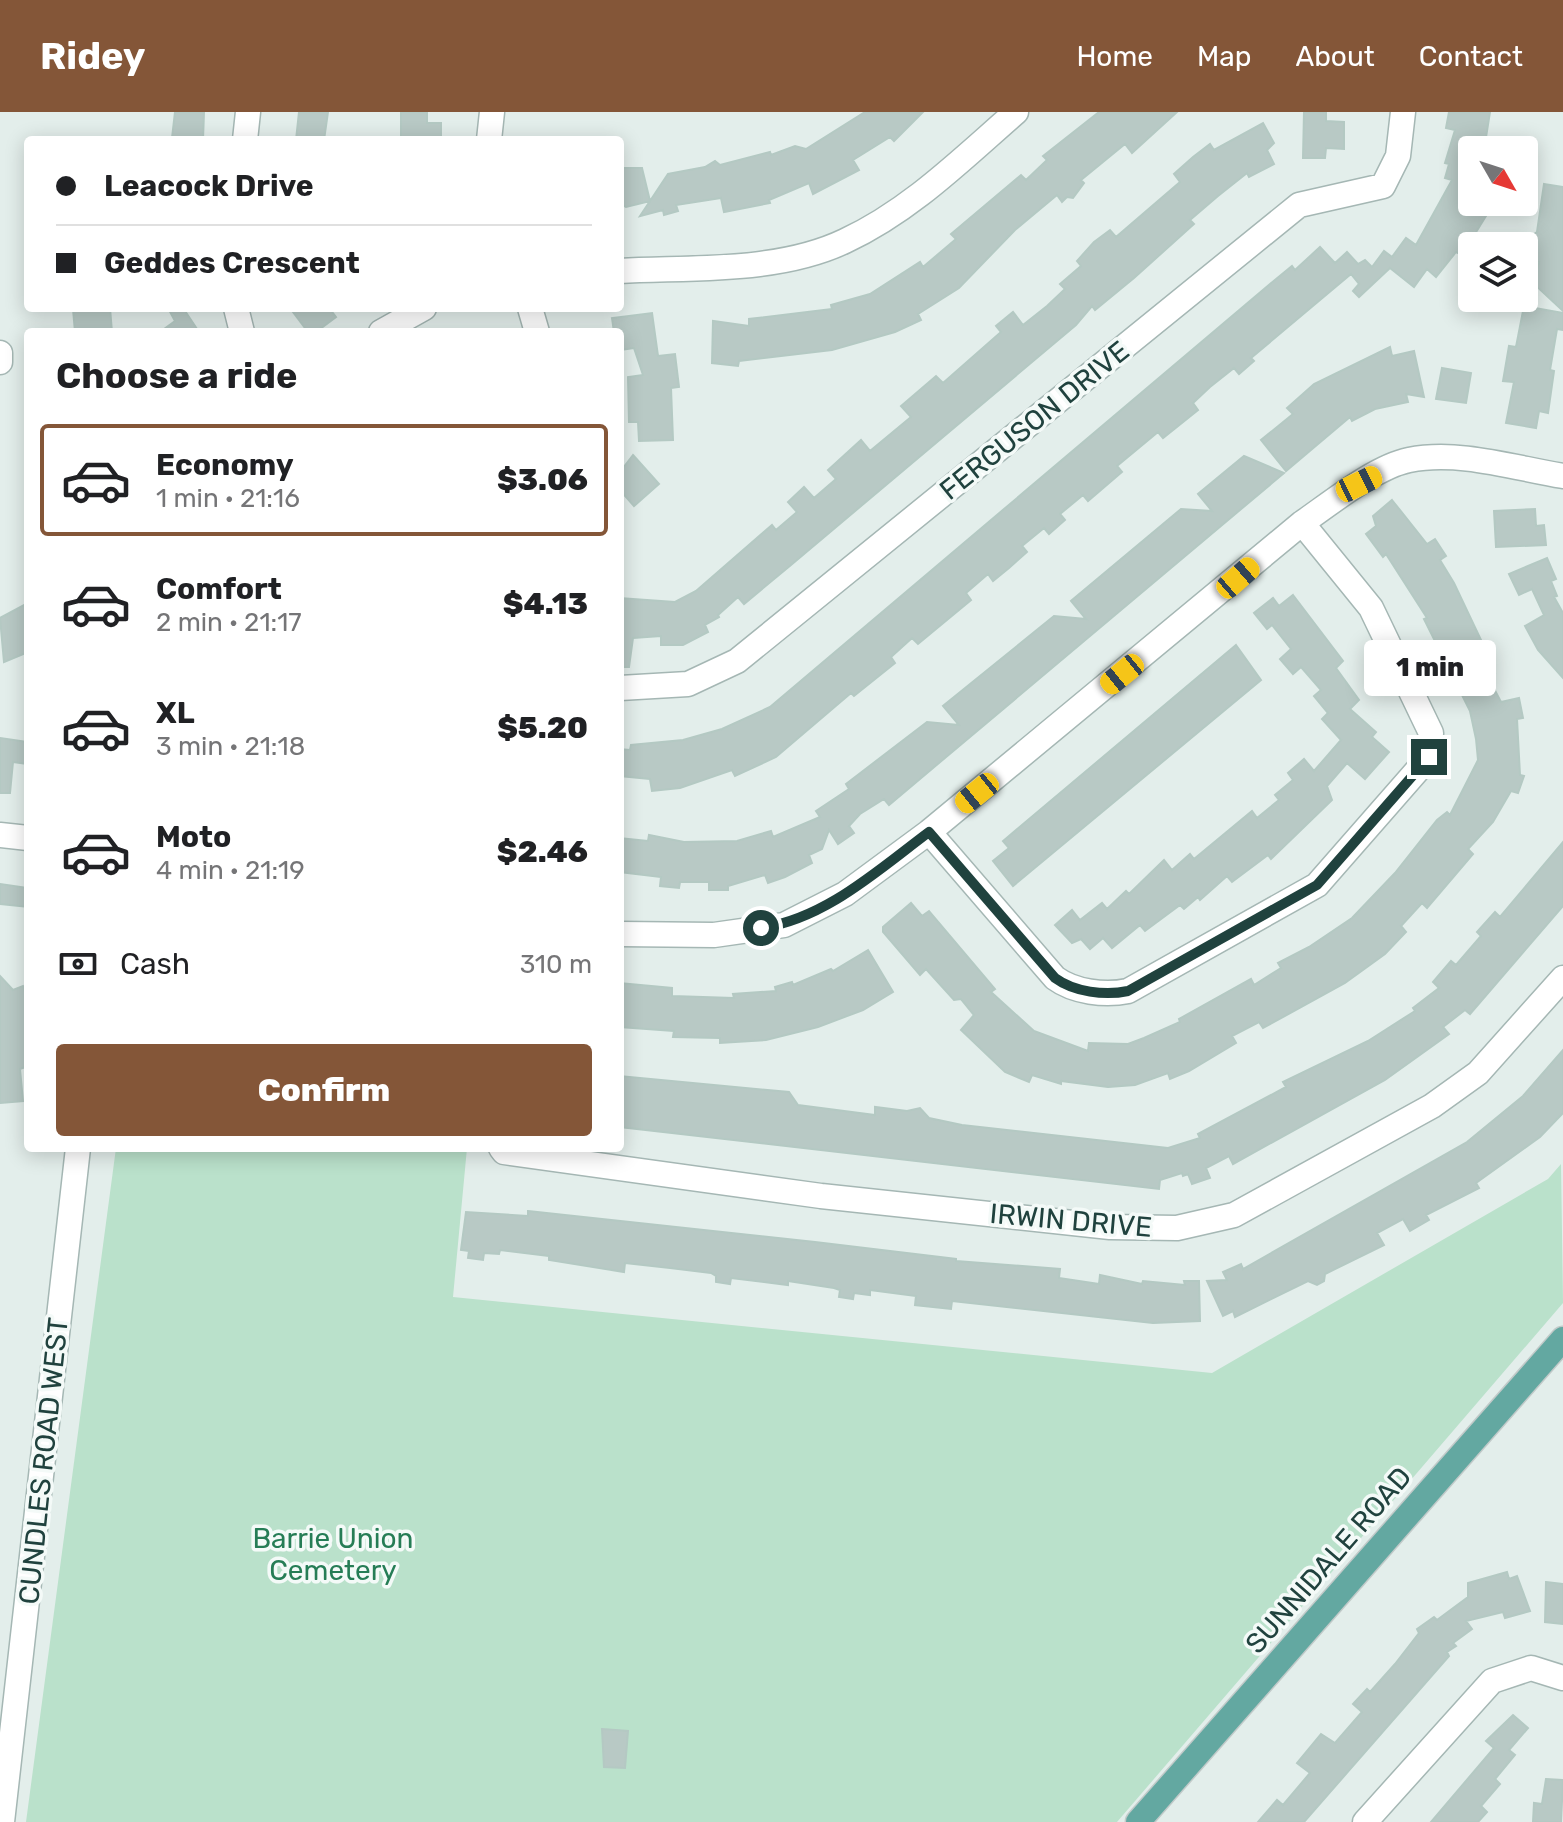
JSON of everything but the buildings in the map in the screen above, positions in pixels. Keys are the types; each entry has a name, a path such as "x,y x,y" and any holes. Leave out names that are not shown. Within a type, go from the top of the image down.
{"main road":[{"name":"SUNNIDALE ROAD","path":"1138,1822 1563,1339"}],"street":[{"path":"245,136 248,112"},
{"path":"489,136 492,112"},
{"path":"624,271 773,262 843,242 913,201 1016,112"},
{"name":"FERGUSON DRIVE","path":"624,688 688,684 737,661 1299,205 1383,186 1398,156 1403,112"},
{"path":"388,328 417,312"},
{"path":"0,353 0,362"},
{"path":"624,934 714,935 784,925 845,894 929,832 1302,523 1359,484 1408,460 1456,458 1563,476"},
{"path":"929,832 1055,978 1068,987 1115,994 1156,976 1317,885 1429,757 1431,733 1371,608 1302,523"},
{"path":"0,835 24,838"},
{"name":"IRWIN DRIVE","path":"504,1152 821,1196 1110,1227 1177,1228 1234,1215 1432,1106 1478,1073 1563,978"},
{"name":"CUNDLES ROAD WEST","path":"2,1822 78,1152"},
{"path":"1365,1822 1492,1681 1531,1668 1563,1678"}],"green space":[{"name":"Barrie Union Cemetery","path":"115,1152 467,1152 453,1297 1212,1373 1548,1179 1561,1164 1563,1303 1117,1822 26,1822"}],"route":[{"path":"761,928 784,925 845,894 929,832 1055,978 1068,987 1115,994 1128,991 1317,885 1429,757"}]}
